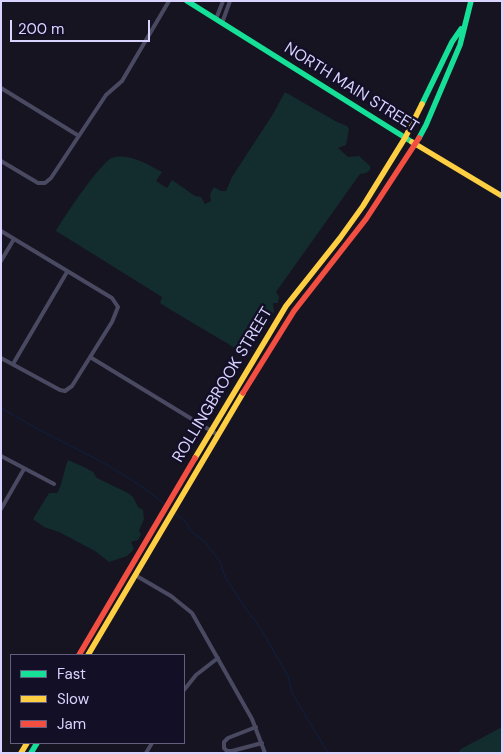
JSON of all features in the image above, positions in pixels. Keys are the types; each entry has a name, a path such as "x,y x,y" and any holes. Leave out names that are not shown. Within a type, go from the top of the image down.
{"main road":[{"name":"NORTH MAIN STREET","path":"187,1 405,138 502,196"},
{"path":"463,26 471,1"},
{"name":"ROLLINGBROOK STREET","path":"80,654 286,306 363,206 405,138 452,42 463,26"},
{"name":"ROLLINGBROOK STREET","path":"89,654 249,381 294,311 366,219 415,144 426,125 460,45 463,26"},
{"path":"90,635 97,639"}],"street":[{"path":"1,161 38,183 45,183 106,95 122,81 169,1"},
{"path":"219,21 223,1"},
{"path":"219,21 230,1"},
{"path":"1,88 79,136"},
{"path":"1,231 112,298 118,307 112,322 72,386 65,391 1,358"},
{"path":"1,261 14,239"},
{"path":"13,364 67,272"},
{"path":"90,357 218,435"},
{"path":"1,456 54,484"},
{"path":"1,508 24,469"},
{"path":"129,571 172,596 192,614 256,727 265,753"},
{"path":"185,689 196,675 218,658"},
{"path":"256,727 228,738 222,745 227,751 232,751 262,743"}],"green space":[{"path":"285,92 347,126 349,129 346,145 338,148 348,157 359,156 370,166 370,170 360,174 276,292 279,296 278,303 273,303 274,312 264,322 257,321 255,324 258,329 252,343 244,350 240,351 171,310 160,303 162,297 56,231 91,180 106,162 112,158 125,157 138,160 162,172 156,181 167,188 172,180 195,196 201,197 205,204 211,201 210,194 214,187 221,191 226,191 232,177"},
{"path":"68,460 93,472 97,478 128,493 133,497 138,507 143,510 144,519 139,531 141,534 138,540 131,542 134,549 127,556 109,562 95,551 59,532 44,527 33,519 49,493 57,493 59,490"},
{"path":"502,727 502,753 458,753 461,749"}],"waterway":[{"path":"1,408 113,469 139,485 164,504"},
{"path":"174,513 186,522 190,530 206,543 220,562 225,577 261,629 288,676 292,693 328,753"}],"traffic: fast":[{"path":"187,1 412,142"},
{"path":"419,138 460,45 471,1"},
{"path":"422,104 452,42 461,29"},
{"path":"31,753 36,744"}],"traffic: slow":[{"path":"195,458 286,306 363,206 405,138 422,104"},
{"path":"412,142 502,196"},
{"path":"89,654 243,393"},
{"path":"21,753 26,744"}],"traffic: jam":[{"path":"243,393 294,311 366,219 419,138"},
{"path":"80,654 195,458"}]}
